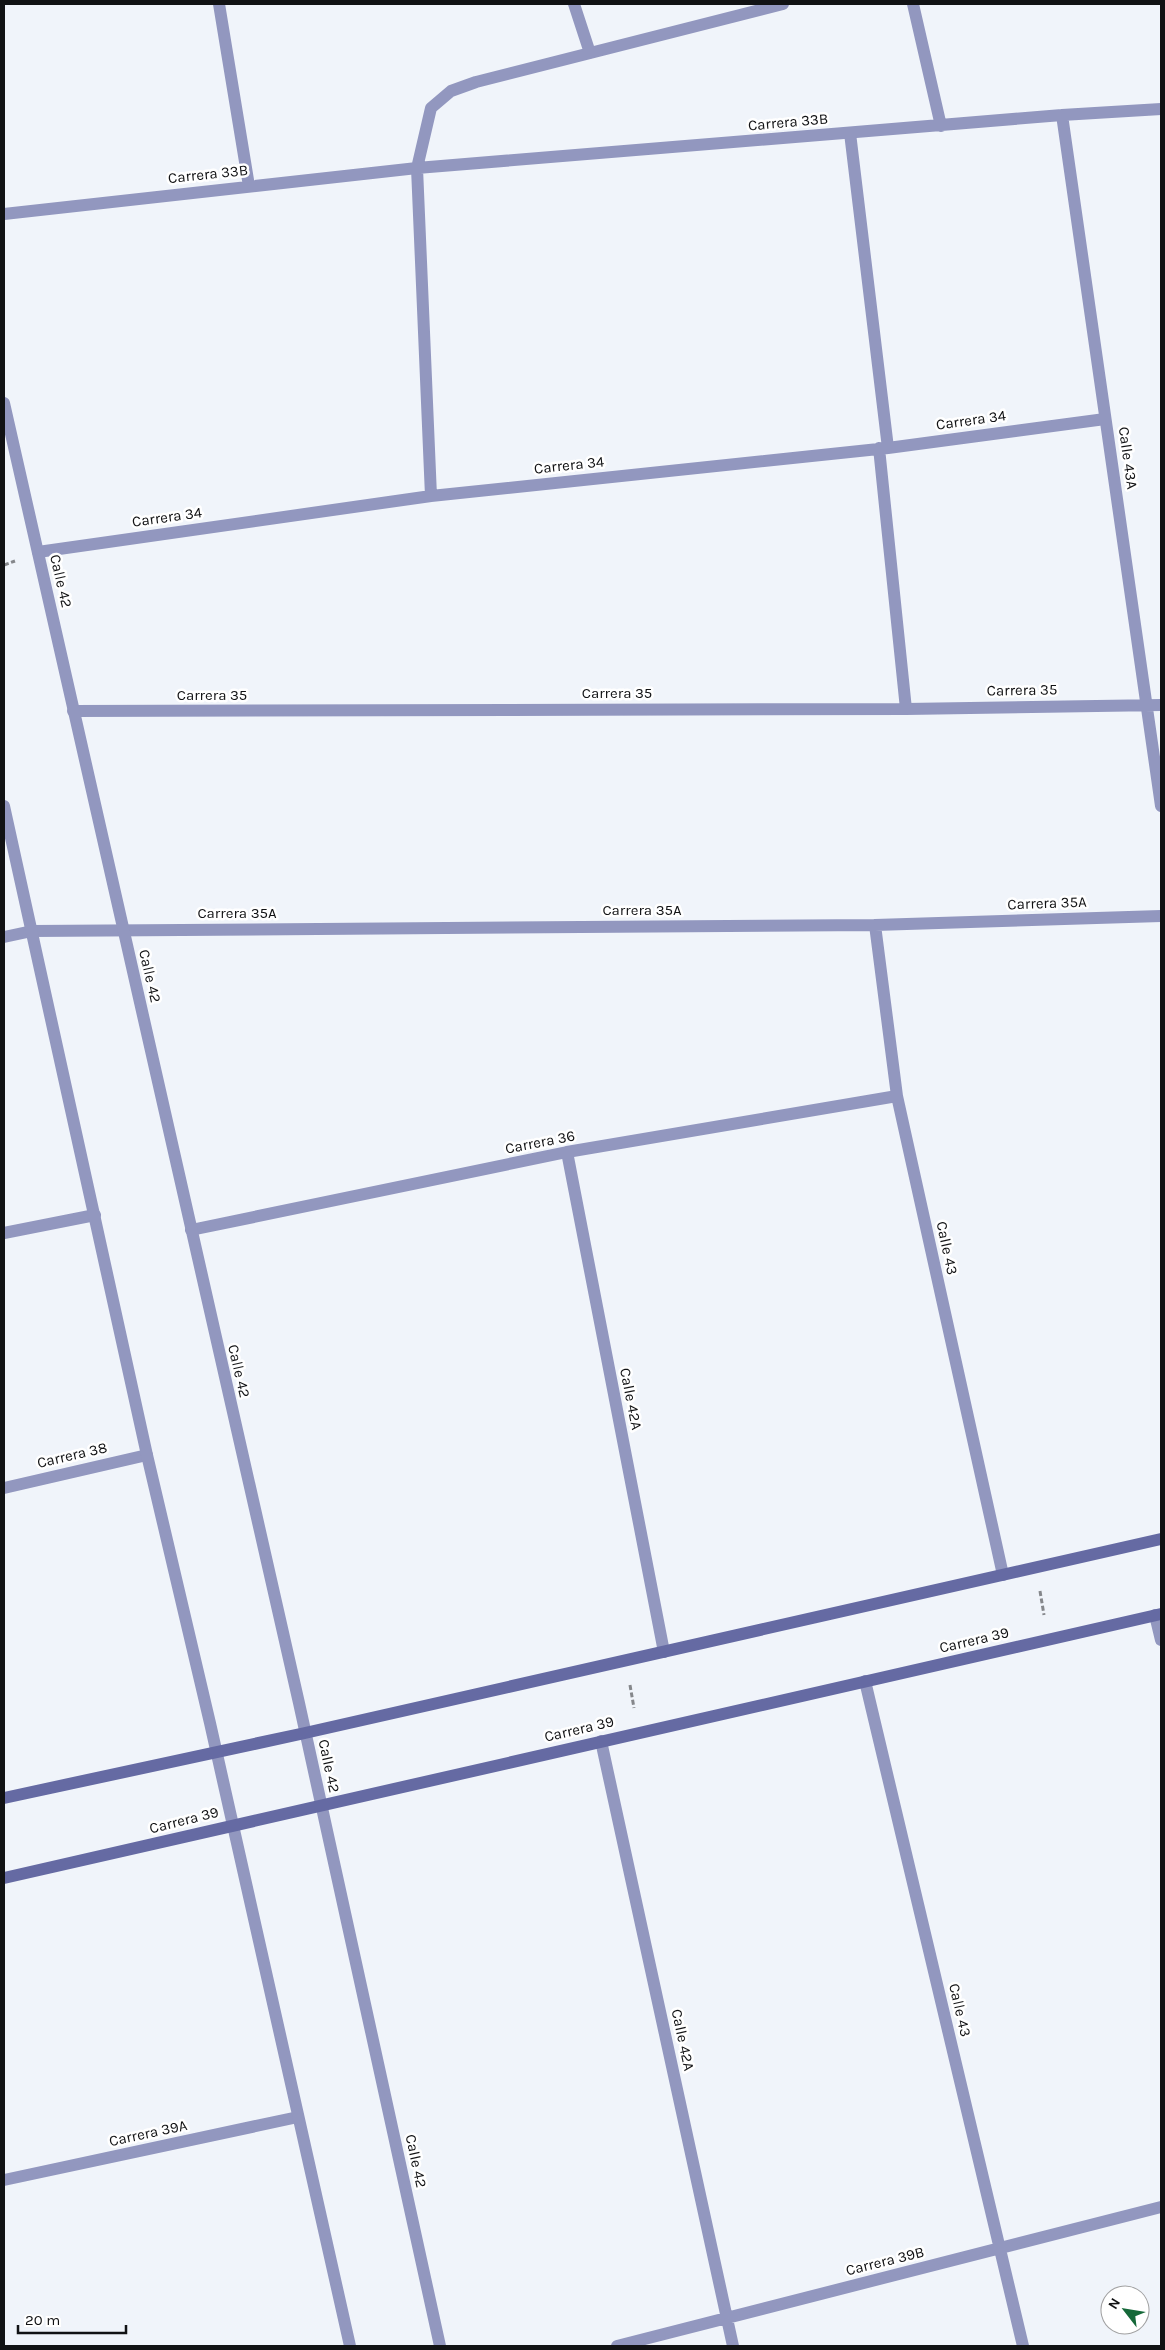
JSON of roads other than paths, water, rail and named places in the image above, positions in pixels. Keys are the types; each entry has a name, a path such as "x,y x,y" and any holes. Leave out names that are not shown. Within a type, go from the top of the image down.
{"main road":[{"path":"4,1798 216,1753 1161,1539"},
{"name":"Carrera 39","path":"4,1878 1158,1614"}],"street":[{"path":"219,4 249,186"},
{"path":"574,4 590,53"},
{"path":"431,496 417,168 431,108 451,91 476,82 783,4"},
{"path":"913,4 941,126"},
{"name":"Carrera 33B","path":"4,214 417,168 1062,115 1161,109"},
{"name":"Calle 43A","path":"1062,115 1161,806"},
{"path":"850,133 883,448 906,709"},
{"name":"Calle 42","path":"4,403 305,1733 440,2346"},
{"name":"Carrera 34","path":"38,552 431,496 883,448 1106,419"},
{"name":"Carrera 35","path":"74,711 906,709 1161,705"},
{"path":"4,806 147,1455 350,2346"},
{"name":"Carrera 35A","path":"123,930 875,925 1161,916"},
{"name":"Calle 43","path":"875,925 897,1096 1003,1575"},
{"path":"4,937 32,931 123,930"},
{"name":"Carrera 36","path":"191,1230 567,1152 897,1096"},
{"name":"Calle 42A","path":"567,1152 664,1652"},
{"path":"4,1233 95,1215"},
{"name":"Carrera 38","path":"4,1488 147,1455"},
{"path":"1158,1614 1161,1640"},
{"name":"Calle 43","path":"865,1681 1023,2346"},
{"name":"Calle 42A","path":"601,1741 733,2346"},
{"name":"Carrera 39A","path":"4,2180 298,2118"},
{"name":"Carrera 39B","path":"617,2346 1161,2207"}]}
